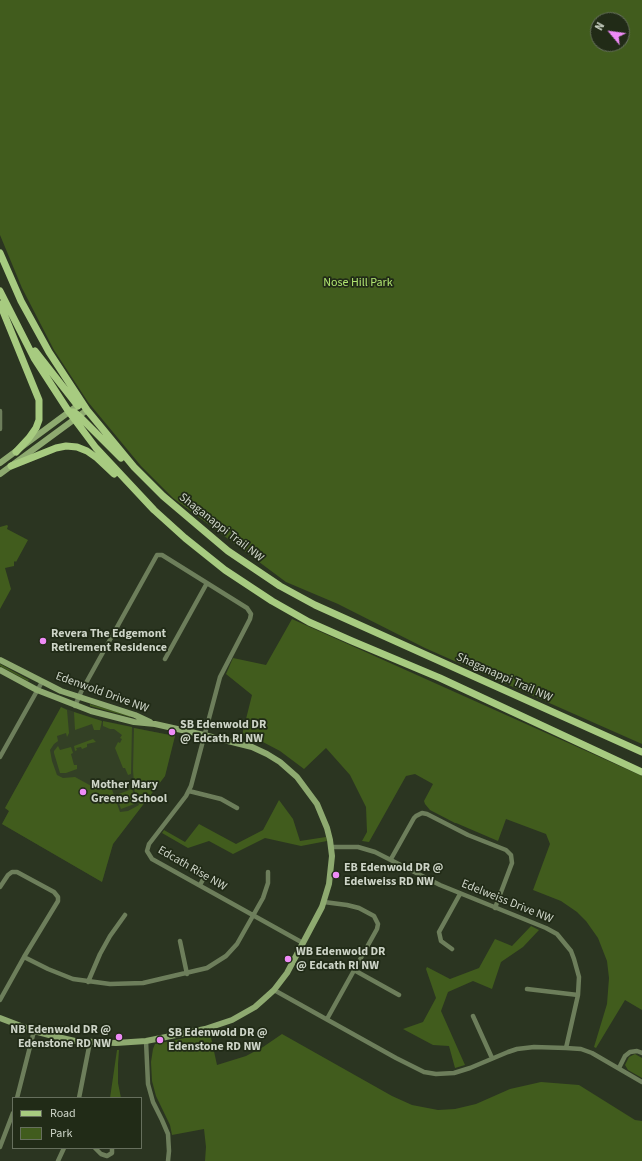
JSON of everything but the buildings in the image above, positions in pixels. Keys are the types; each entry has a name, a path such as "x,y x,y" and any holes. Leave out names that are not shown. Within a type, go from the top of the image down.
{"main road":[{"name":"Shaganappi Trail NW","path":"0,253 31,320 80,404 87,410 134,468 163,496 228,551 280,586 315,605 642,752"},
{"path":"0,292 34,358 69,412 125,462 134,468"},
{"path":"0,304 39,400 40,411 36,428 16,452"},
{"path":"24,339 80,404"},
{"path":"77,418 96,448 138,495 185,538 225,570 272,601 309,622 440,678 642,772"},
{"path":"11,466 56,448 66,446 77,447 87,451 97,458 133,493 138,495"}],"street":[{"path":"0,463 80,404"},
{"path":"0,410 0,429"},
{"path":"0,474 87,410"},
{"path":"75,706 78,697 157,555 162,555 207,583 165,659"},
{"name":"Edcath Rise NW","path":"207,583 247,608 251,616 220,677 194,779 188,791 149,844 147,851 152,859 303,943"},
{"name":"Edenwold Drive NW","path":"0,660 42,682 78,697 135,715 155,724"},
{"name":"Edenwold Drive NW","path":"0,670 37,690 75,706 117,718 134,722 155,724 204,735 259,750 280,762 304,784 318,804 327,828 331,847 331,875 320,913 274,990 255,1007 244,1014 225,1023 205,1029 146,1041 116,1043 75,1041 34,1031 0,1018"},
{"path":"0,757 42,682"},
{"path":"188,791 221,799 237,808"},
{"path":"390,859 416,816 422,813 427,814 468,835 509,852 513,859 495,908"},
{"name":"Edelweiss Drive NW","path":"331,847 369,849 460,894 546,928 557,934 570,951 579,977 578,995 566,1048"},
{"path":"0,887 8,875 12,872 17,872 54,892 58,897 57,905 24,957 0,1000"},
{"path":"24,957 61,974 88,982 110,984 132,984 187,974 207,968 226,956 236,944 266,890 269,877 268,872"},
{"path":"200,885 206,874"},
{"path":"452,949 441,941 439,932 460,894"},
{"path":"324,902 359,908 374,916 378,924 377,929 327,1019"},
{"path":"88,982 100,954 110,936 125,915"},
{"path":"180,941 187,974"},
{"path":"354,970 398,995"},
{"path":"527,989 578,995"},
{"path":"274,990 424,1072 441,1074 454,1073 508,1052 526,1048 545,1047 585,1050 642,1082"},
{"path":"473,1016 492,1058"},
{"path":"17,1097 34,1031"},
{"path":"146,1041 148,1084 153,1102 168,1134 170,1151 168,1161"},
{"path":"80,1097 90,1042"},
{"path":"619,1068 625,1056 630,1052 637,1051 642,1053"},
{"path":"0,1147 12,1116"},
{"path":"58,1161 64,1149"},
{"path":"97,1149 105,1156 110,1154 112,1149"}],"shaded area":[{"name":"Mother Mary Greene School","path":"61,707 99,721 175,736 165,776 113,844 102,882 2,824 9,811 5,808"}],"green space":[{"name":"Nose Hill Park","path":"0,0 642,0 642,744 425,648 338,604 286,582 173,498 141,466 88,402 54,350 22,288 0,235"},
{"path":"7,525 7,529 28,540 16,562 14,562 14,566 5,568 11,589 0,609 0,527"},
{"path":"292,619 642,776 642,1010 625,1000 596,1048 594,1047 607,1004 609,978 607,961 598,938 586,921 577,912 561,901 533,890 550,844 546,834 506,819 498,841 455,823 430,810 425,804 424,801 433,784 415,774 406,776 369,842 362,841 367,832 366,807 350,775 326,748 304,769 280,751 261,741 242,735 252,695 226,674 233,658 266,665"},
{"path":"0,664 29,680 28,681 0,666"},
{"path":"90,704 131,716 130,717 90,706"},
{"name":"Mother Mary Greene School","path":"61,707 67,710 69,733 67,737 66,733 57,736 58,741 50,750 57,775 63,778 75,777 95,788 110,784 120,812 128,811 139,805 133,786 134,728 175,736 165,776 113,844 102,882 2,824 9,811 5,808"},
{"path":"74,712 102,721 100,730 94,730 92,724 75,730"},
{"path":"103,721 132,727 131,774 128,775 125,768 123,768 115,748 118,742 120,743 122,739 120,738 122,735 114,729 103,726"},
{"path":"93,739 96,742 87,744 87,747 82,749 81,747 76,748 77,750 75,751 74,746"},
{"path":"58,746 60,750 71,747 74,765 77,765 77,769 66,773 60,773 54,753"},
{"path":"132,789 137,803 121,809 116,795"},
{"path":"279,800 293,819 300,841 326,837 327,841 301,846 265,838 233,854 209,841 188,848 162,833 164,830 185,842 199,824 236,844 263,830"},
{"path":"531,926 539,930 523,947 501,962 492,989 473,981 448,992 441,1011 465,1065 455,1068 449,1046 433,1045 403,1029 423,1022 436,998 426,969 427,967 450,979 479,968 495,939 512,946"},
{"path":"210,1033 217,1065 246,1056 282,1034 392,1096 412,1105 438,1110 455,1109 476,1104 510,1089 541,1082 579,1085 635,1120 642,1121 642,1161 205,1161 206,1147 204,1129 172,1135 170,1125 156,1096 152,1081 151,1062 155,1044"},
{"path":"117,1050 119,1050 118,1083 121,1097 110,1097"},
{"path":"635,1054 642,1058 642,1078 628,1070 625,1065 629,1057"}],"place":[{"name":"Revera The Edgemont Retirement Residence","path":"43,641"},
{"name":"SB Edenwold DR @ Edcath RI NW","path":"172,732"},
{"name":"Mother Mary Greene School","path":"83,792"},
{"name":"EB Edenwold DR @ Edelweiss RD NW","path":"336,875"},
{"name":"WB Edenwold DR @ Edcath RI NW","path":"288,959"},
{"name":"NB Edenwold DR @ Edenstone RD NW","path":"119,1037"},
{"name":"SB Edenwold DR @ Edenstone RD NW","path":"160,1040"}]}
